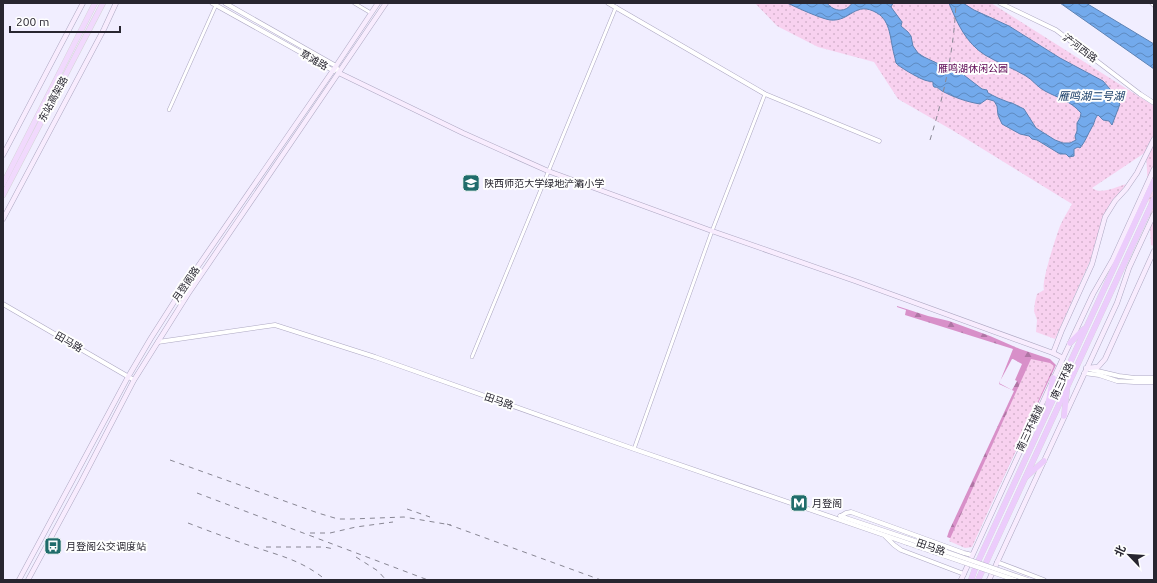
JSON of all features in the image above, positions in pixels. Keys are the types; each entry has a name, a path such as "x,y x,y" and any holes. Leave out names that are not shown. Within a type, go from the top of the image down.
{"highway":[{"name":"南三环路","path":"971,580 976,566 1087,326 1126,237 1154,182"},
{"name":"南三环路","path":"978,580 1068,384 1138,242 1154,199"},
{"path":"1070,343 1087,326"},
{"path":"1047,413 1054,378"},
{"path":"1064,416 1068,384"},
{"path":"1024,478 1044,461"}],"main road":[{"path":"3,155 83,3"},
{"name":"东站高架路","path":"3,184 95,3"},
{"name":"东站高架路","path":"3,195 103,3"},
{"path":"3,219 104,29 116,3"},
{"name":"月登阁路","path":"19,580 128,377 181,291 378,3"},
{"name":"月登阁路","path":"28,580 134,380 188,294 386,3"},
{"path":"339,73 548,172 855,281 1053,353 1063,358"},
{"path":"1053,353 1092,264 1106,217 1115,201 1126,189 1136,173 1154,139"},
{"name":"南三环辅道","path":"961,580 1070,343 1094,294 1126,237 1154,169"},
{"path":"989,580 1117,303 1138,242 1154,214"},
{"path":"1085,371 1098,367 1105,358 1154,251"}],"street":[{"name":"草滩路","path":"225,3 336,66 339,73"},
{"path":"354,3 371,13"},
{"path":"608,3 765,94 879,141"},
{"name":"浐河西路","path":"1000,3 1056,30 1154,103"},
{"name":"草滩路","path":"214,4 339,73"},
{"path":"169,110 214,4"},
{"path":"472,357 616,7"},
{"path":"634,449 712,231 765,94"},
{"name":"田马路","path":"3,304 134,380"},
{"name":"田马路","path":"158,342 275,325 375,357 885,536 908,541 1028,580"},
{"path":"1085,371 1130,378 1154,378"},
{"path":"1085,371 1117,381 1154,382"},
{"path":"841,516 851,512 972,555"},
{"name":"田马路","path":"834,517 841,516 1014,580"},
{"path":"885,536 894,546 901,550 964,574"},
{"path":"997,562 1044,580"}],"green space":[{"name":"雁鸣湖休闲公园","path":"755,3 991,3 1154,106 1154,246 1151,245 1146,152 1092,188 1104,191 1126,184 1103,218 1090,261 1055,339 1036,332 1037,320 1034,311 1037,294 1044,290 1045,278 1055,240 1061,223 1072,204 952,130 898,99 874,62 818,47 777,26"},
{"path":"897,307 949,321 1020,349 1050,359 1056,365 971,546 947,537 1014,391 999,384 999,383 1012,390 1017,381 1015,380 1022,364 1012,359 1001,380 1013,349 905,315 906,310"},
{"path":"1031,359 1050,363 1054,366 972,547 965,548 949,541"}],"water":[{"name":"雁鸣湖二号湖","path":"787,3 827,3 836,10 843,10 852,3 893,3 891,7 902,22 901,26 911,36 913,46 918,53 945,67 956,69 982,89 987,90 988,93 1024,109 1036,128 1055,140 1063,143 1070,143 1076,140 1075,136 1077,131 1077,123 1081,113 1069,103 1037,86 1031,79 990,58 972,45 955,18 949,3 963,3 974,10 1009,26 1060,58 1103,81 1120,104 1112,125 1109,121 1103,120 1098,115 1082,146 1074,149 1074,156 1069,157 1066,154 1060,154 1037,140 1020,134 1002,124 994,101 987,99 980,104 960,99 934,87 933,82 920,78 901,67 896,63 889,31 885,21 882,16 877,13 863,9 837,20 830,20 814,15"},
{"path":"1060,3 1086,3 1154,44 1154,69"}],"railway":[{"path":"930,140 948,72 956,3"},
{"path":"170,460 338,519 404,517 451,525"},
{"path":"197,493 428,580"},
{"path":"407,509 430,517"},
{"path":"310,533 330,533 356,527 393,522"},
{"path":"188,523 235,541 290,559 317,573 326,580"},
{"path":"447,524 601,580"},
{"path":"266,547 324,547 334,549"},
{"path":"356,557 378,571 386,580"}],"place":[{"name":"陕西师范大学绿地浐灞小学","path":"471,183"},
{"name":"月登阁","path":"799,503"},
{"name":"月登阁公交调度站","path":"53,546"}]}
